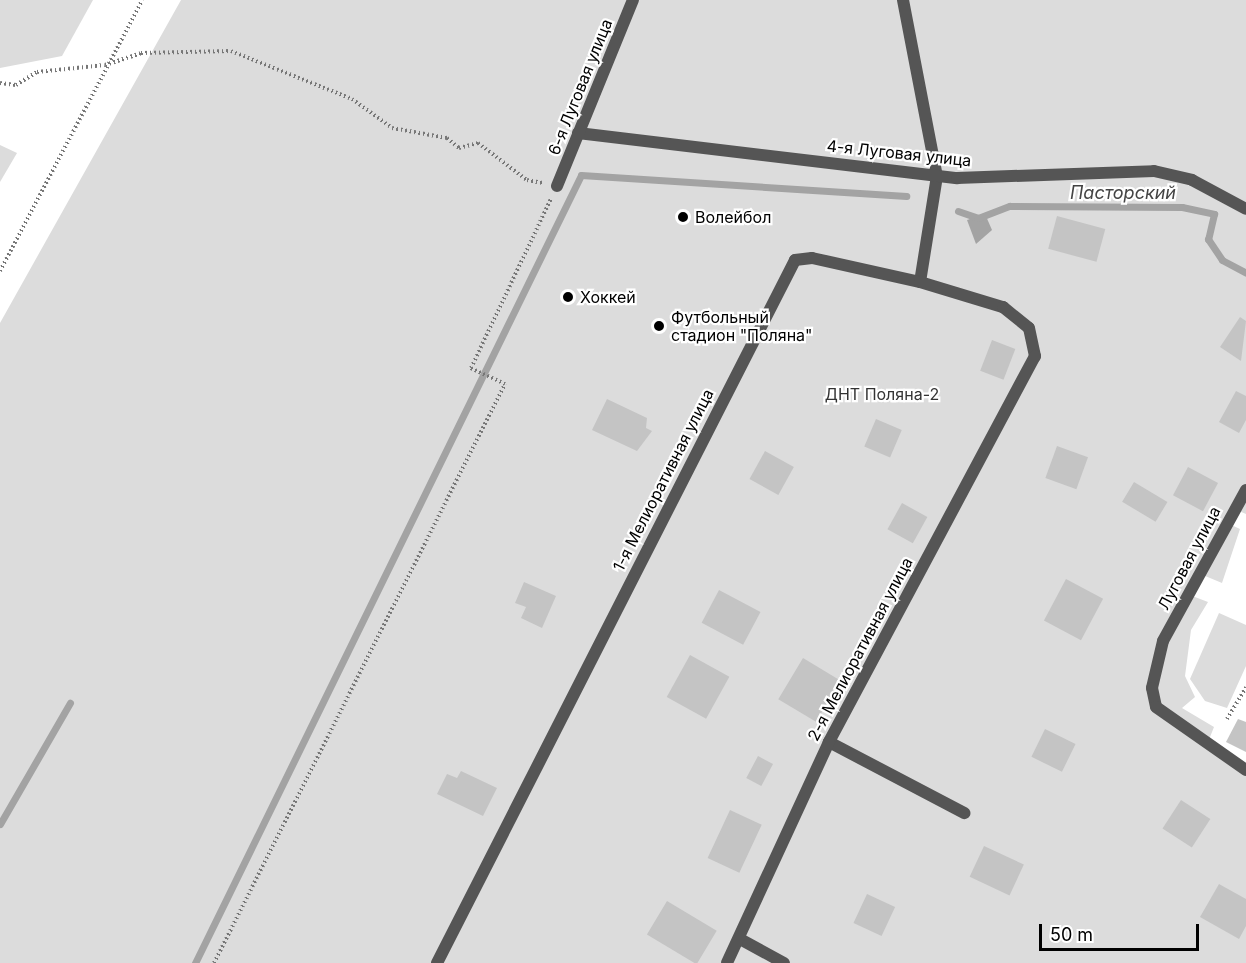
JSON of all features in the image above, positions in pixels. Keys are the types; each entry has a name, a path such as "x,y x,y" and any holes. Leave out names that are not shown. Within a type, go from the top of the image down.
{"street":[{"name":"6-я Луговая улица","path":"557,186 633,0"},
{"path":"903,0 937,176 920,282"},
{"name":"4-я Луговая улица","path":"578,133 937,176 1154,171 1192,180 1246,209"},
{"name":"1-я Мелиоративная улица","path":"437,963 795,260 812,258 920,282 1003,307 1029,328 1035,356"},
{"name":"2-я Мелиоративная улица","path":"727,963 829,742 1035,356"},
{"name":"Луговая улица","path":"1246,490 1163,641 1152,671 1156,708 1246,770"},
{"path":"829,742 964,813"},
{"path":"740,939 784,963"}],"path":[{"path":"0,271 105,65 142,0"},
{"path":"0,83 16,85 60,67 105,65 141,53 231,51 352,99 392,128 447,138 459,148 478,143 527,180 557,186 473,369 505,384 214,963"},
{"path":"1227,719 1246,687"}],"green space":[{"path":"0,0 93,0 62,56 0,68"},
{"name":"ДНТ Поляна-2","path":"181,0 1246,0 1246,514 1232,508 1225,522 1240,529 1222,583 1198,573 1187,594 1208,602 1191,630 1185,676 1195,697 1182,708 1214,727 1206,747 1246,771 1246,963 0,963 0,323"},
{"path":"0,145 17,153 0,182"},
{"path":"1219,613 1246,625 1246,666 1227,708 1205,701 1190,679"}],"shaded area":[{"path":"985,214 992,230 976,244 967,220"}],"building":[{"path":"1057,216 1105,229 1096,262 1048,249"},
{"path":"1240,317 1246,321 1241,361 1220,347"},
{"path":"992,340 1015,349 1004,380 980,371"},
{"path":"1236,391 1246,396 1246,420 1239,433 1219,422"},
{"path":"607,399 647,418 646,428 652,431 637,451 592,430"},
{"path":"876,419 902,430 890,458 864,447"},
{"path":"1057,446 1088,457 1076,489 1045,478"},
{"path":"765,451 794,467 778,495 749,479"},
{"path":"1188,467 1218,483 1203,511 1173,495"},
{"path":"1134,482 1167,502 1156,522 1122,502"},
{"path":"902,503 927,517 913,543 887,529"},
{"path":"1066,579 1103,599 1081,640 1044,620"},
{"path":"524,582 556,596 542,628 521,618 526,607 515,603"},
{"path":"719,590 760,612 743,645 702,623"},
{"path":"690,655 729,677 706,719 667,697"},
{"path":"803,658 841,681 816,722 778,699"},
{"path":"1238,719 1246,722 1246,752 1226,742"},
{"path":"1045,729 1076,744 1062,772 1031,757"},
{"path":"758,756 773,764 761,786 746,778"},
{"path":"461,771 497,788 483,816 437,794 447,774 457,778"},
{"path":"1181,800 1210,819 1192,848 1162,829"},
{"path":"730,810 762,825 739,873 708,858"},
{"path":"984,846 1024,865 1010,895 970,877"},
{"path":"1219,884 1246,899 1246,926 1239,939 1200,917"},
{"path":"867,894 895,907 882,936 853,923"},
{"path":"667,901 717,931 697,963 647,934"}],"waterway":[{"path":"195,963 581,175 906,196"},
{"name":"Пасторский","path":"958,211 978,218 1010,206 1182,207 1214,214 1208,239 1222,260 1246,273"},
{"path":"0,824 70,703"}],"place":[{"name":"Волейбол","path":"683,217"},
{"name":"Хоккей","path":"568,297"},
{"name":"Футбольный стадион \"Поляна\"","path":"659,326"}]}
